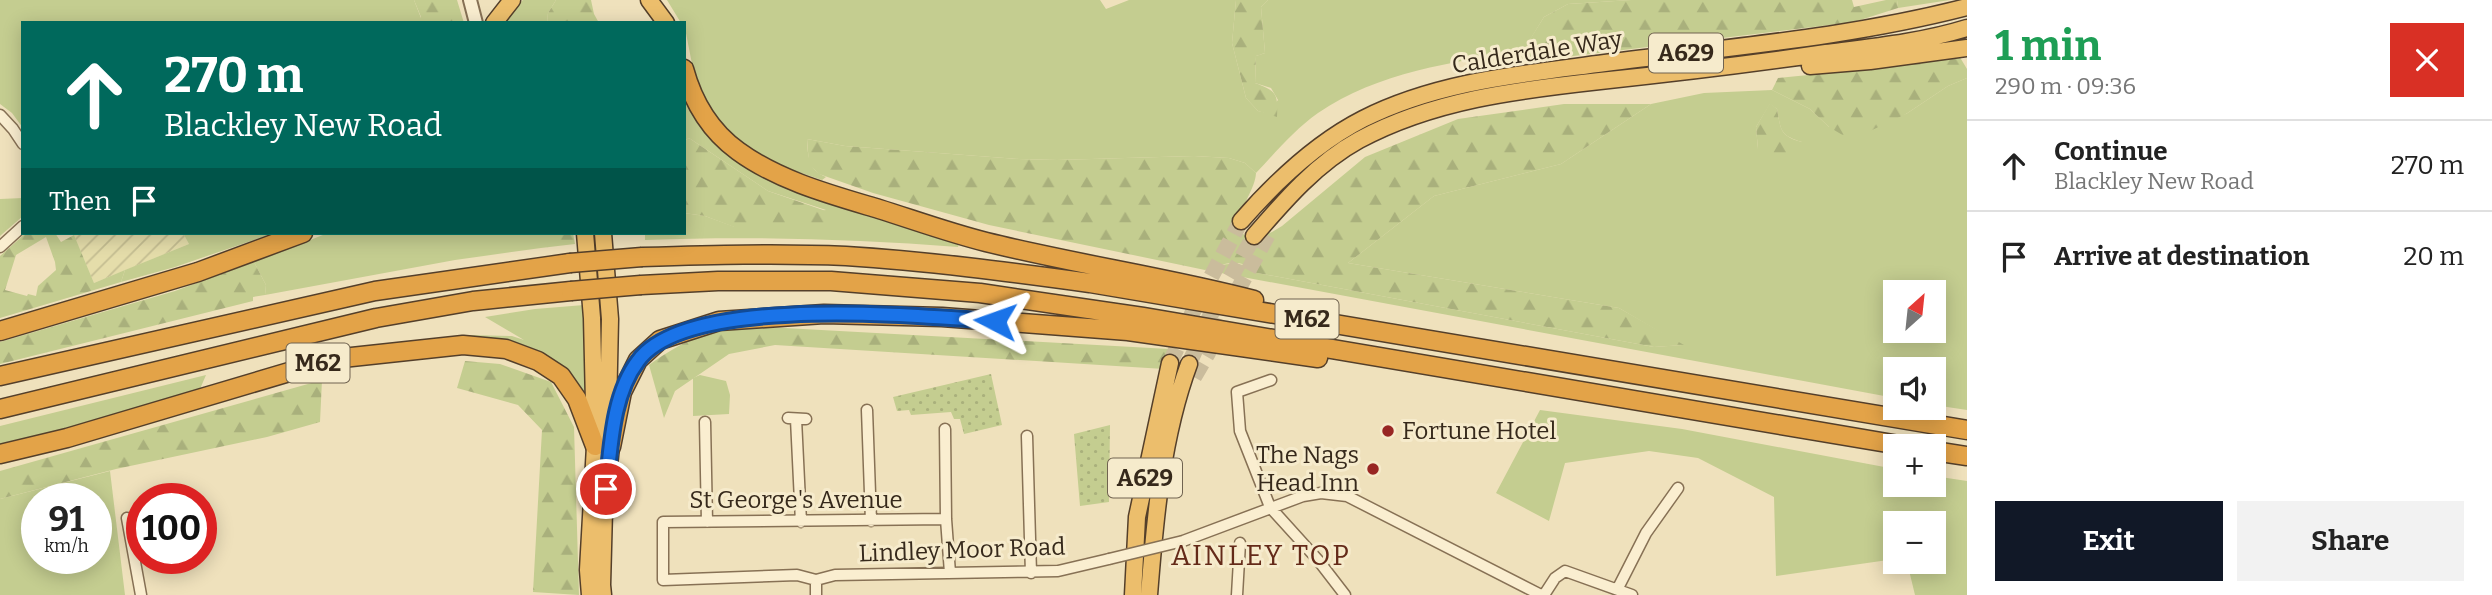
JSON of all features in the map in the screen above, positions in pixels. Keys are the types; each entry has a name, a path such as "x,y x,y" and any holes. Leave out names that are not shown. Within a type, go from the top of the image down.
{"highway":[{"path":"496,21 512,0"},
{"path":"649,0 665,21"},
{"name":"Calderdale Way","path":"1241,221 1279,180 1319,148 1362,120 1406,101 1462,84 1668,55 1779,44 1863,30 1967,7"},
{"name":"Calderdale Way","path":"1254,236 1283,202 1318,169 1359,140 1410,118 1466,100 1543,87 1714,69 1896,44 1967,28"},
{"path":"1714,69 1870,61 1967,48"},
{"name":"M62","path":"686,76 691,92 705,117 737,151 770,170 821,191 985,242 1193,284 1359,328"},
{"name":"A629","path":"1270,229 1327,175 1372,144 1413,126 1505,93"},
{"path":"0,331 198,272 298,235"},
{"path":"585,235 603,447 603,595"},
{"path":"590,595 588,570 608,411 610,319 603,235"},
{"name":"M62","path":"0,376 374,291 570,263 642,257 845,256 982,268 1090,283 1967,430"},
{"name":"M62","path":"0,409 376,317 473,301 641,285 718,281 831,281 980,293 1143,317 1883,442"},
{"name":"M62","path":"603,447 622,391 638,360 648,349 660,340 719,321 824,314 942,317 1128,331 1313,358 1454,369"},
{"name":"M62","path":"0,454 67,438 332,359 463,345 506,349 538,361 561,376 603,447"},
{"name":"A629","path":"1133,595 1137,517 1170,363"},
{"name":"A629","path":"1152,595 1156,513 1169,437 1192,371"},
{"path":"1946,453 1967,456"}],"street":[{"path":"470,0 476,21"},
{"path":"0,115 21,141"},
{"path":"0,247 21,228"},
{"path":"1271,380 1237,392 1240,431 1270,507 1345,595"},
{"path":"867,410 872,521"},
{"path":"797,418 801,522"},
{"path":"705,422 707,522"},
{"path":"946,429 946,519 950,573"},
{"path":"1027,436 1031,573"},
{"path":"1618,589 1646,533 1678,488"},
{"name":"Lindley Moor Road","path":"663,580 797,575 816,580 835,575 1058,571 1183,541 1270,507 1313,494 1347,496 1543,595"},
{"name":"St George's Avenue","path":"663,580 663,522 946,519"},
{"path":"1237,595 1240,543"},
{"path":"1543,595 1555,578 1565,571 1632,595"},
{"path":"137,574 141,595"},
{"path":"816,580 816,595"}],"shaded area":[{"path":"74,235 184,235 189,244 94,283"}],"green space":[{"path":"0,0 414,0 421,18 421,21 21,21 21,125 12,113 0,104"},
{"path":"414,0 457,0 463,21 421,21"},
{"path":"523,0 556,0 548,13 547,21 504,21"},
{"path":"556,0 591,0 598,21 547,21 548,13"},
{"path":"667,0 1100,0 1106,9 1129,0 1236,0 1232,43 1246,98 1258,111 1267,113 1278,100 1271,88 1255,83 1256,56 1265,53 1261,7 1268,0 1631,0 1568,4 1544,17 1523,51 1417,71 1391,78 1341,99 1310,119 1256,173 1245,163 1229,158 1194,156 1019,159 845,146 807,139 810,162 826,177 822,180 775,164 731,138 706,108 694,74 686,21 680,21"},
{"path":"1236,0 1268,0 1261,7 1265,53 1256,56 1255,83 1275,94 1277,117 1258,111 1246,98 1232,43"},
{"path":"1631,0 1852,0 1854,7 1897,0 1898,8 1854,22 1515,63 1544,17 1568,4"},
{"path":"1897,0 1950,0 1898,8"},
{"path":"1958,54 1967,69 1967,78 1948,86 1906,114 1851,140 1829,127 1810,109 1772,90 1778,78 1869,69"},
{"path":"1967,78 1967,410 1946,407 1946,357 1883,357 1883,396 1205,270 1236,264 1254,269 1252,272 1654,347 1682,345 1619,308 1348,263 1434,196 1561,164 1651,104 1704,93 1772,90 1810,109 1829,127 1906,114 1948,86","holes":["1770,104 1777,109 1785,134 1802,142 1758,149 1756,127"]},
{"path":"686,101 710,136 959,243 958,247 802,239 645,240 645,235 686,235 686,213 705,216 735,227 826,210 768,191 689,138 686,140"},
{"path":"1770,103 1777,109 1785,134 1802,142 1791,158 1772,160 1758,149 1756,127"},
{"path":"1564,104 1651,104 1561,164 1434,196 1348,263 1619,308 1684,345 1654,347 1252,272 1253,268 1235,263 1205,270 989,225 873,193 819,174 809,164 807,139 845,146 1019,159 1194,156 1229,158 1245,163 1256,173 1243,209 1241,224 1242,233 1256,238 1282,226 1365,157 1458,119"},
{"path":"689,138 768,191 826,211 829,221 821,227 734,227 705,216 686,213 686,140"},
{"path":"21,198 21,218 0,236 0,199"},
{"path":"24,235 56,235 61,242 74,235 94,283 125,270 121,282 0,318 0,256","holes":["46,237 56,270 38,286 36,296 5,290 16,255"]},
{"path":"184,235 268,235 175,267 121,282 125,270 189,244"},
{"path":"323,235 541,235 541,248 455,260 265,295 266,285 254,262"},
{"path":"541,235 573,235 575,244 541,248"},
{"path":"254,262 266,285 265,295 253,297 253,301 0,364 0,342 175,291"},
{"path":"584,305 589,410 559,369 469,340 469,335 512,336 524,340 485,317"},
{"path":"750,326 1169,349 1164,369 775,345 729,354 675,391 664,418 649,365 696,338"},
{"path":"465,361 500,364 551,382 574,427 579,595 533,592 542,430 518,405 457,388"},
{"path":"991,374 1002,425 964,434 960,419 954,419 951,412 911,415 909,410 897,411 893,397"},
{"path":"206,375 200,389 226,387 0,447 0,426"},
{"path":"700,375 726,381 730,395 729,414 693,416 693,378"},
{"path":"322,380 320,422 267,437 62,483 21,483 21,494 0,499 0,471"},
{"path":"1540,410 1682,429 1883,467 1883,497 1946,497 1946,478 1967,481 1967,595 1915,595 1910,574 1946,574 1946,511 1883,511 1883,561 1776,576 1774,497 1698,458 1649,451 1565,463 1549,521 1496,493"},
{"path":"1110,425 1109,502 1080,506 1074,434"},
{"path":"110,471 111,483 63,483"},
{"path":"112,488 125,595 0,595 0,499 21,494 21,574 112,574"}],"tunnel":[{"path":"1170,363 1196,305 1241,221"},
{"path":"1194,377 1271,229"},
{"path":"1189,364 1215,305 1254,236"}],"place":[{"name":"Fortune Hotel","path":"1388,431"},
{"name":"The Nags Head Inn","path":"1373,469"}],"district":[{"name":"AINLEY TOP","path":"1261,555"}],"route":[{"path":"606,489 622,391 638,360 660,340 719,321 763,317 824,314 995,321"}]}
